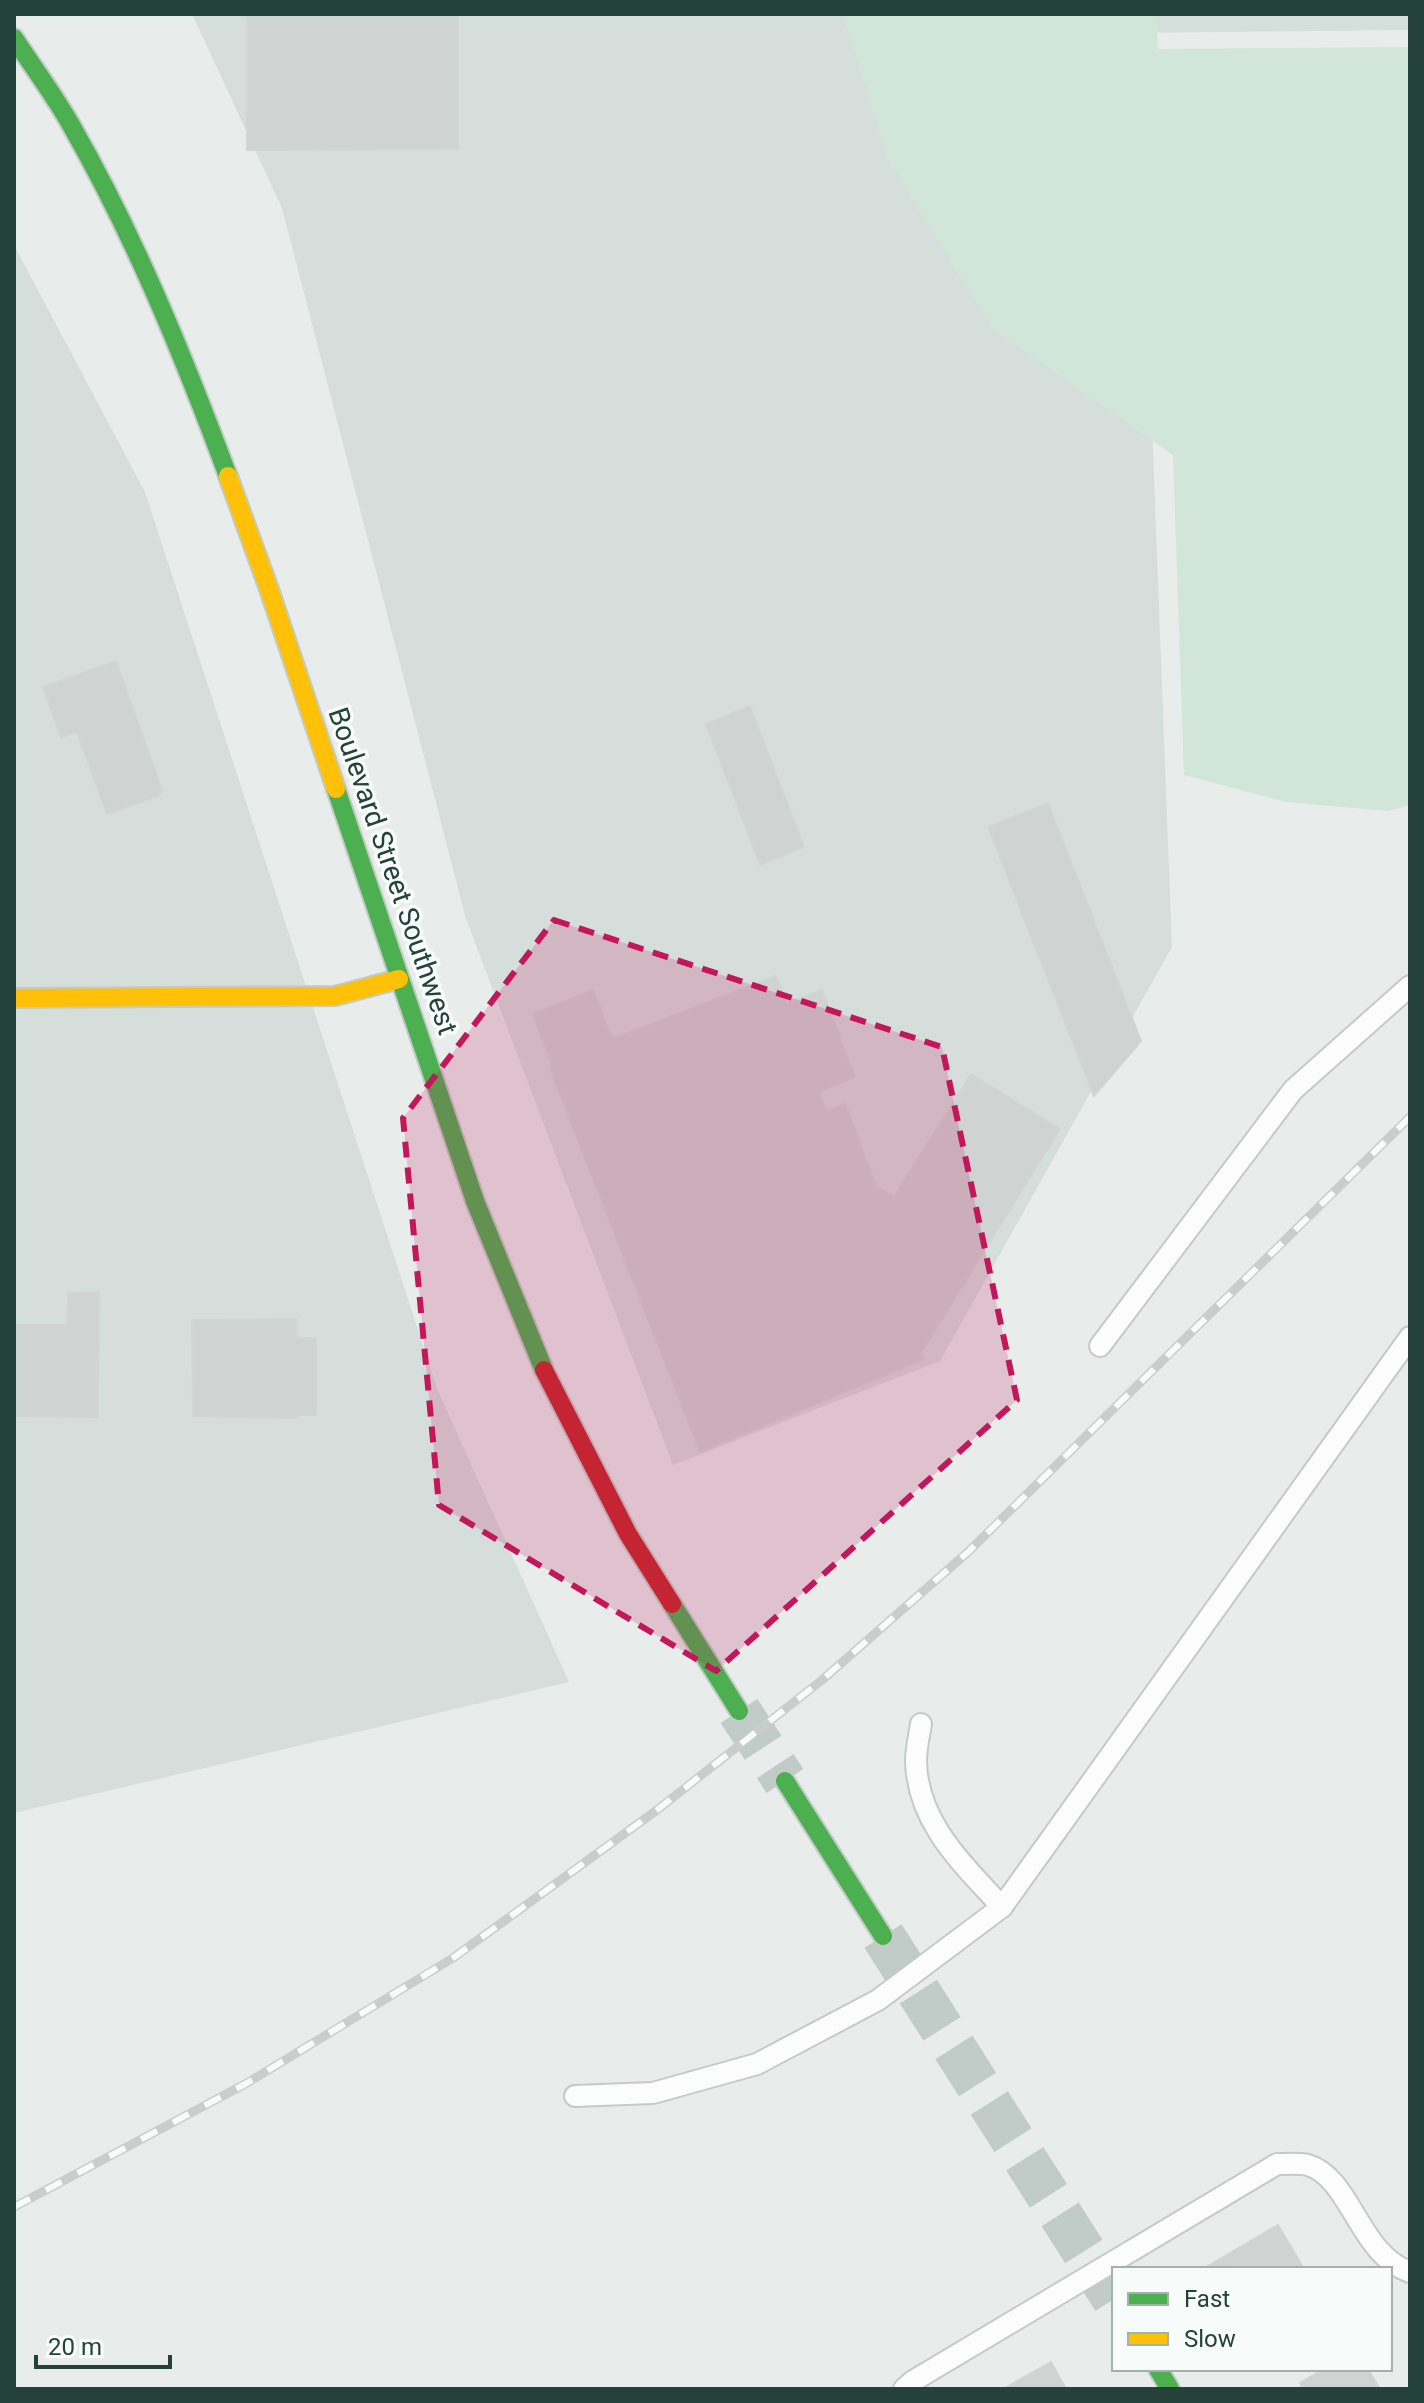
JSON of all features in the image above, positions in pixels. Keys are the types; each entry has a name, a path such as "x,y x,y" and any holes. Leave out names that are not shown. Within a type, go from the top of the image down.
{"main road":[{"name":"Boulevard Street Southwest","path":"14,38 70,122 117,211 183,355 269,589 475,1201 552,1389 628,1534 739,1711"},
{"path":"14,998 335,996 399,979"},
{"path":"785,1781 883,1936"},
{"path":"1159,2371 1170,2389"}],"lane":[{"path":"1100,1346 1293,1090 1410,986"},
{"path":"575,2096 653,2093 757,2064 878,2000 1002,1907 1410,1337"},
{"path":"921,1724 916,1760 920,1791 930,1820 958,1859 1002,1907"},
{"path":"904,2389 1277,2164 1308,2165 1332,2180 1369,2241 1410,2272"}],"highlighted area":[{"path":"554,920 942,1047 1017,1400 716,1671 439,1505 403,1118"}],"shaded area":[{"path":"192,14 1410,14 1410,30 1137,33 1172,947 940,1361 673,1465 466,919 282,208"},
{"path":"14,245 145,492 438,1391 569,1682 14,1813"}],"green space":[{"path":"843,14 1156,14 1158,49 1410,47 1410,805 1388,811 1286,802 1184,775 1173,455 993,329 887,158"}],"building":[{"path":"224,14 458,14 458,149 247,150 247,16"},
{"path":"116,661 162,790 158,796 107,814 77,732 61,737 43,687"},
{"path":"750,706 804,847 760,865 706,724"},
{"path":"1048,803 1141,1041 1094,1096 988,827"},
{"path":"776,976 787,1003 822,990 855,1077 819,1092 827,1111 845,1104 876,1186 894,1197 971,1074 1060,1129 921,1353 924,1359 700,1452 550,1068 552,1065 533,1014 593,990 612,1039"},
{"path":"99,1292 98,1417 14,1416 14,1325 67,1325 68,1293"},
{"path":"297,1319 297,1338 316,1338 316,1415 297,1415 297,1418 193,1416 192,1320"},
{"path":"1278,2225 1303,2267 1206,2267"},
{"path":"1051,2362 1066,2389 1003,2389"},
{"path":"1321,2371 1369,2371 1380,2389 1303,2389 1300,2383"}],"tunnel":[{"path":"739,1711 785,1781"},
{"path":"883,1936 1112,2296"}],"railway":[{"path":"14,2207 247,2083 453,1958 657,1810 822,1680 968,1552 1410,1117"}],"traffic: fast":[{"path":"14,38 64,114 116,210 175,341 228,476"},
{"path":"336,789 475,1201 544,1370"},
{"path":"672,1604 739,1711"},
{"path":"785,1781 883,1936"},
{"path":"1159,2371 1170,2389"}],"traffic: slow":[{"path":"228,476 336,789"},
{"path":"14,998 335,996 399,979"}],"traffic: jam":[{"path":"544,1370 628,1534 672,1604"}]}
